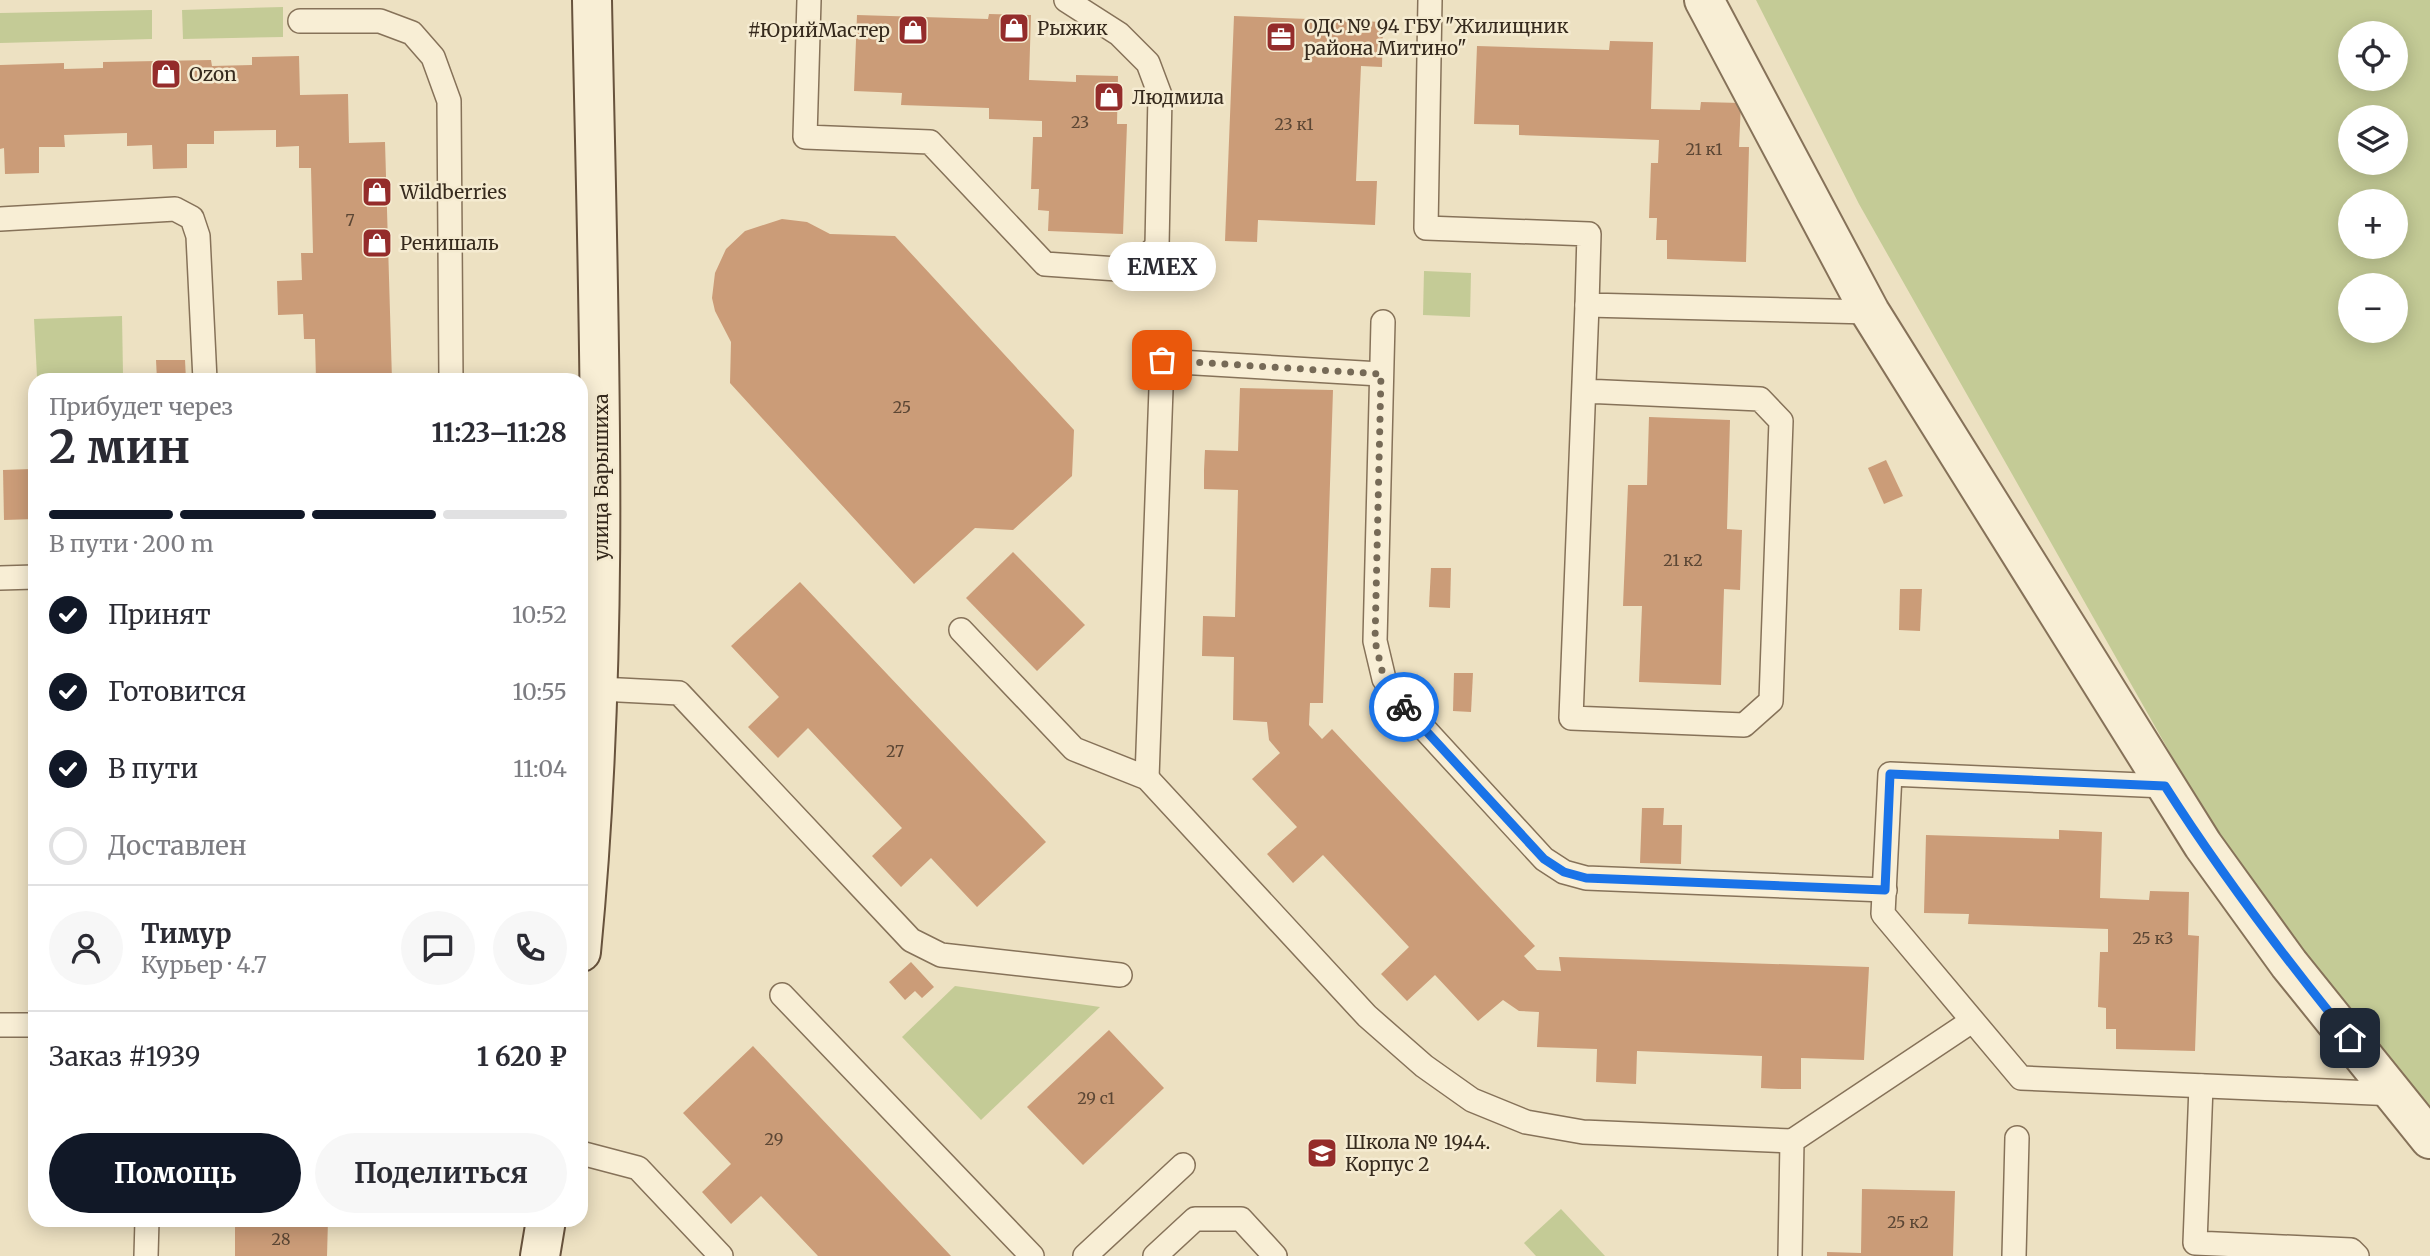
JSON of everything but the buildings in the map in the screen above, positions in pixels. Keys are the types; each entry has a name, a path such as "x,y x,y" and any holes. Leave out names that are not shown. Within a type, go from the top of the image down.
{"street":[{"name":"улица Барышиха","path":"588,818 600,689 592,566 592,0"},
{"path":"1704,0 1870,312 2165,786 2203,845 2289,964 2430,1139"},
{"path":"540,1256 545,1227"}],"lane":[{"path":"809,0 805,137 930,142 1045,264 1132,270 1157,246 1160,95 1148,64 1119,34 1066,0"},
{"path":"1430,0 1426,228 1589,234 1571,718 1744,725 1771,701 1781,421 1760,399 1584,391"},
{"path":"300,22 380,21 412,33 433,57 449,101 451,373"},
{"path":"0,219 175,209 192,218 198,236 205,373"},
{"path":"1587,305 1870,312"},
{"path":"1383,322 1375,641 1384,679 1408,711 1544,859 1564,872 1586,878 1885,890"},
{"path":"1147,778 1162,360 1381,374"},
{"path":"0,578 28,577"},
{"path":"961,630 1074,749 1147,778 1367,1016 1424,1066 1472,1101 1526,1122 1583,1132 1792,1141 1972,1021"},
{"path":"600,689 679,693 911,940 941,955 1120,975"},
{"path":"2165,786 1890,774 1883,914 2021,1079 2396,1094"},
{"path":"782,995 1032,1256"},
{"path":"0,1025 28,1025"},
{"path":"2201,1086 2194,1250 2351,1250 2357,1256"},
{"path":"2014,1256 2017,1138"},
{"path":"1790,1256 1792,1141"},
{"path":"588,1155 638,1168 721,1256"},
{"path":"1085,1256 1183,1165"},
{"path":"1155,1256 1195,1219 1241,1219 1275,1256"},
{"path":"146,1256 147,1227"}],"green space":[{"path":"1756,0 2430,0 2430,1123 2246,887 1859,204"},
{"path":"283,7 283,37 183,39 182,10"},
{"path":"152,10 152,39 0,43 0,13"},
{"path":"1424,271 1471,273 1470,317 1423,315"},
{"path":"122,316 123,373 37,373 34,319"},
{"path":"955,986 1100,1007 981,1120 902,1037"},
{"path":"1561,1209 1605,1256 1536,1256 1524,1243"}],"way so far":[{"path":"1162,360 1381,374 1375,641 1384,679 1404,707"}],"place":[{"name":"Рыжик","path":"1014,28"},
{"name":"#ЮрийМастер","path":"913,30"},
{"name":"ОДС № 94 ГБУ \"Жилищник района Митино\"","path":"1281,37"},
{"name":"Ozon","path":"166,74"},
{"name":"Людмила","path":"1109,97"},
{"name":"Wildberries","path":"377,192"},
{"name":"Ренишаль","path":"377,243"},
{"name":"EMEX","path":"1162,360"},
{"name":"Школа № 1944. Корпус 2","path":"1322,1153"}],"route":[{"path":"1404,707 1544,859 1564,872 1586,878 1885,890 1890,774 2165,786 2203,845 2274,944 2350,1038"}]}
